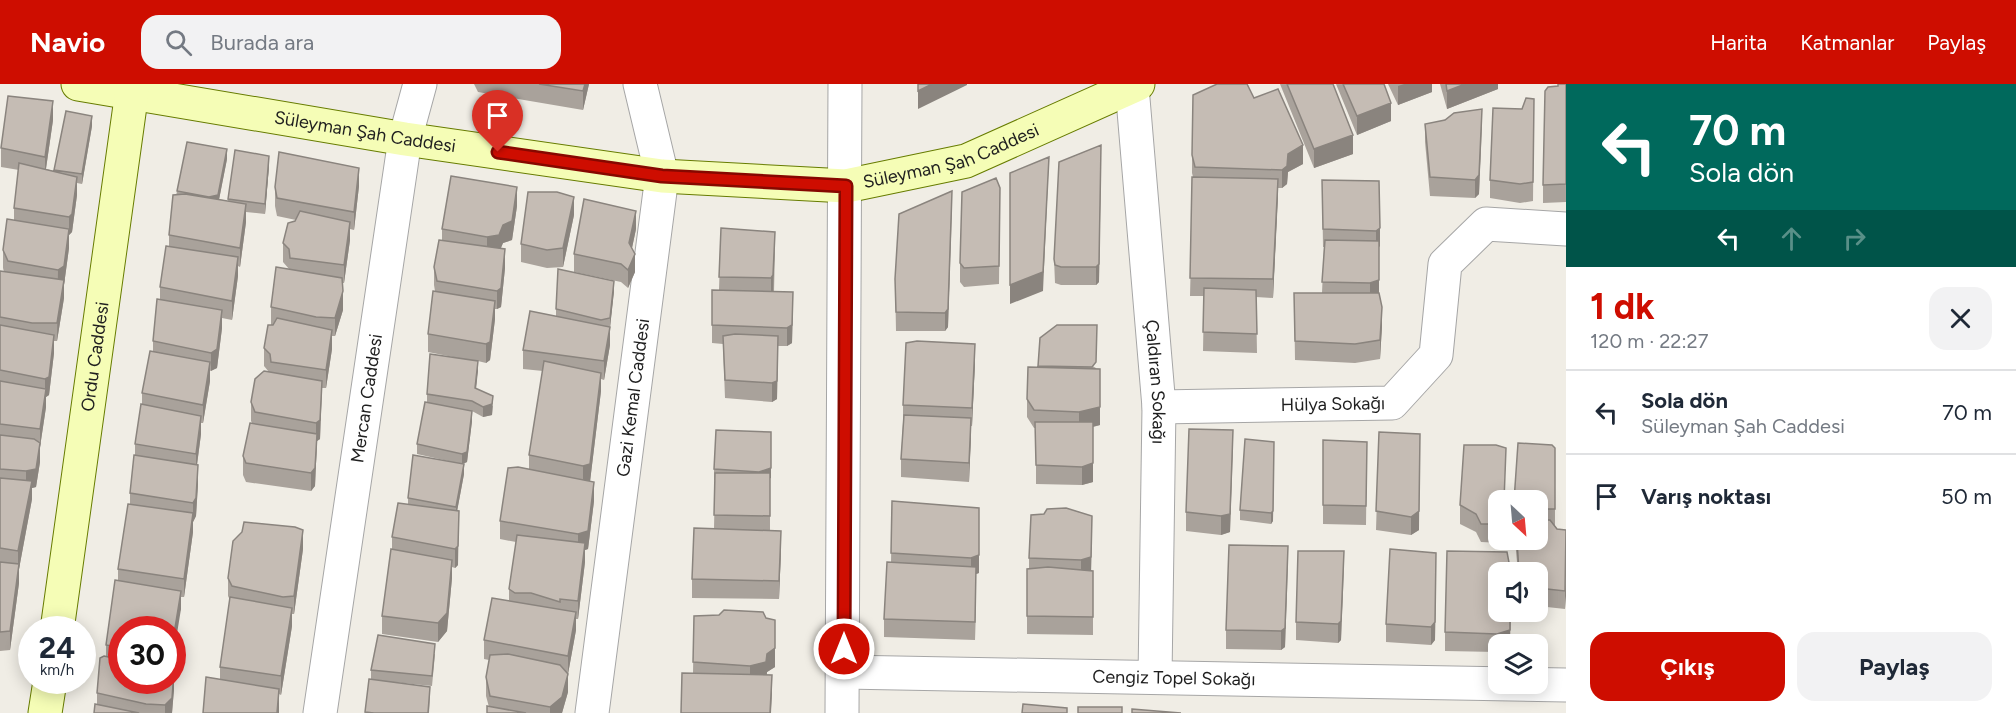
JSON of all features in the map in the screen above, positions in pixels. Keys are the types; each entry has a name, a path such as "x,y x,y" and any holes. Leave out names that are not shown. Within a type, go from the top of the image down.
{"street":[{"name":"Süleyman Şah Caddesi","path":"78,84 132,89 405,139 662,176 846,186 966,161 1135,85"},
{"name":"Mercan Caddesi","path":"320,713 405,139 420,84"},
{"name":"Gazi Kemal Caddesi","path":"592,713 662,176 640,84"},
{"path":"842,713 844,672 845,84"},
{"name":"Çaldıran Sokağı","path":"1135,85 1159,407 1155,677"},
{"name":"Ordu Caddesi","path":"59,616 132,89"},
{"name":"Hülya Sokağı","path":"1159,407 1392,403 1436,355 1445,264 1486,224 1566,229"},
{"name":"Cengiz Topel Sokağı","path":"844,672 1155,677 1504,699 1566,685"},
{"path":"45,713 48,694"}],"building":[{"path":"539,84 585,84 583,91"},
{"path":"918,84 932,84 918,91"},
{"path":"1217,84 1247,84 1254,98 1278,89 1303,145 1288,154 1287,166 1282,170 1195,167 1192,155 1193,95"},
{"path":"1287,84 1333,84 1353,135 1314,149"},
{"path":"1343,84 1384,84 1391,103 1357,116"},
{"path":"1446,84 1465,84 1447,91"},
{"path":"1558,84 1566,84 1566,184 1543,185 1545,91 1548,87 1558,86"},
{"path":"8,96 53,101 45,157 1,148"},
{"path":"1526,98 1534,99 1533,182 1520,184 1490,180 1493,108 1522,109"},
{"path":"1482,109 1479,175 1475,180 1430,177 1425,124 1445,120 1454,113"},
{"path":"66,111 92,116 82,174 54,170"},
{"path":"187,142 227,149 218,195 209,197 177,191"},
{"path":"1101,145 1099,264 1096,267 1055,265 1059,162"},
{"path":"235,150 269,156 265,204 228,199"},
{"path":"279,152 359,168 354,212 277,198 275,187"},
{"path":"1049,157 1043,272 1010,285 1010,173"},
{"path":"19,163 77,177 72,214 69,217 14,208"},
{"path":"451,176 517,187 512,221 503,225 499,235 487,237 442,229"},
{"path":"1192,177 1278,179 1273,279 1190,278"},
{"path":"996,178 1000,188 999,266 964,268 960,263 962,192"},
{"path":"1322,180 1379,181 1380,228 1376,231 1323,229"},
{"path":"952,191 948,309 945,313 896,312 895,279 899,214"},
{"path":"528,192 557,192 574,197 563,248 547,250 521,244"},
{"path":"185,194 246,204 240,248 169,235 173,195"},
{"path":"584,199 636,211 629,243 635,254 628,270 621,264 574,254"},
{"path":"300,211 350,222 344,265 290,258 289,249 283,243 288,223 295,221"},
{"path":"7,219 69,229 64,266 58,270 8,261 3,250"},
{"path":"721,228 775,232 771,278 719,277"},
{"path":"439,240 505,249 501,288 497,291 437,281 434,267"},
{"path":"1325,240 1379,241 1379,280 1370,283 1322,282"},
{"path":"166,246 238,257 232,301 160,287"},
{"path":"276,267 342,278 343,291 335,318 316,317 271,307"},
{"path":"558,269 614,281 610,318 601,320 556,309"},
{"path":"0,271 64,280 57,323 32,323 0,317"},
{"path":"1204,288 1256,290 1257,334 1203,332"},
{"path":"712,290 793,292 792,325 787,328 712,325"},
{"path":"433,291 495,301 490,342 486,344 428,334"},
{"path":"1294,293 1379,293 1382,307 1380,340 1355,344 1295,341"},
{"path":"157,299 222,310 217,349 211,353 153,341"},
{"path":"530,311 610,327 604,361 523,350"},
{"path":"277,318 332,330 326,370 271,362 270,354 264,348 268,325 273,325"},
{"path":"0,325 54,335 49,377 45,379 0,370"},
{"path":"1057,325 1097,325 1096,362 1092,367 1038,366 1040,338"},
{"path":"735,334 778,336 777,381 772,383 725,380 723,336"},
{"path":"917,341 975,344 972,408 903,405 906,343"},
{"path":"150,351 210,362 203,405 142,393"},
{"path":"430,354 478,361 475,388 493,396 492,404 483,407 472,401 427,394"},
{"path":"544,361 601,373 590,464 583,466 529,455"},
{"path":"1028,367 1100,369 1100,407 1079,412 1034,410 1027,399"},
{"path":"264,371 322,381 320,420 316,423 255,412 251,402 255,379"},
{"path":"0,381 46,389 40,429 0,424"},
{"path":"425,402 472,411 467,452 462,454 417,444"},
{"path":"141,404 201,416 196,454 135,444"},
{"path":"904,415 971,418 969,463 901,459"},
{"path":"1035,422 1093,422 1093,463 1082,467 1036,465"},
{"path":"250,423 317,434 315,468 311,473 246,463 243,456"},
{"path":"1189,429 1233,430 1230,514 1221,516 1186,512"},
{"path":"716,430 771,432 771,468 759,472 714,469"},
{"path":"1379,432 1420,434 1419,511 1411,517 1376,511"},
{"path":"0,435 34,439 40,443 36,469 26,471 0,469"},
{"path":"1245,439 1274,442 1273,511 1271,513 1240,510"},
{"path":"1323,440 1367,442 1366,506 1323,505"},
{"path":"1518,443 1552,445 1555,448 1555,509 1548,509 1548,490 1515,490"},
{"path":"1464,445 1496,445 1506,448 1504,490 1488,490 1488,524 1481,524 1476,514 1460,505"},
{"path":"134,455 198,465 196,498 193,503 130,493"},
{"path":"413,455 464,464 456,507 408,498"},
{"path":"518,467 594,482 588,531 578,534 500,521 508,468"},
{"path":"715,473 770,473 770,516 714,515"},
{"path":"0,478 32,481 18,551 0,548"},
{"path":"892,501 979,508 979,555 971,558 891,553"},
{"path":"398,503 459,511 458,546 455,549 392,537"},
{"path":"128,504 193,513 184,579 118,569"},
{"path":"1066,508 1092,516 1091,557 1081,560 1029,558 1031,515 1044,514 1047,509"},
{"path":"1548,520 1557,529 1566,530 1565,591 1548,589 1548,562 1518,562 1518,550 1548,550"},
{"path":"244,522 295,527 303,530 294,596 283,597 232,586 228,578 233,541 242,532"},
{"path":"694,528 781,531 779,581 692,579"},
{"path":"517,535 585,543 578,601 560,599 560,602 531,593 515,593 509,589"},
{"path":"1229,545 1288,546 1285,628 1281,631 1226,630"},
{"path":"391,549 452,560 447,613 438,623 382,616"},
{"path":"1390,549 1436,553 1435,622 1431,627 1386,624"},
{"path":"1298,551 1344,551 1341,621 1338,624 1296,622"},
{"path":"1447,551 1507,552 1509,562 1488,562 1488,622 1510,622 1510,630 1497,634 1445,632"},
{"path":"0,562 19,564 10,631 0,632"},
{"path":"887,562 976,567 975,622 884,619"},
{"path":"1048,567 1093,571 1093,617 1027,616 1027,569"},
{"path":"115,580 181,591 177,616 110,616"},
{"path":"230,597 292,608 281,676 220,667"},
{"path":"492,598 576,612 568,656 484,640"},
{"path":"724,610 763,612 766,618 775,620 775,648 767,654 766,662 750,666 693,662 694,616 719,615"},
{"path":"378,635 435,644 432,676 371,670"},
{"path":"508,654 560,665 568,674 562,697 550,707 490,696 486,677 490,655"},
{"path":"108,657 108,694 172,694 172,698 165,705 146,704 97,693 100,658"},
{"path":"682,673 772,675 770,713 681,713"},
{"path":"206,677 279,689 277,713 203,713"},
{"path":"369,679 430,687 428,713 365,712"},
{"path":"95,704 139,713 94,713"},
{"path":"1023,704 1067,708 1067,713 1022,713"},
{"path":"487,706 526,713 487,713"},
{"path":"1078,707 1122,707 1122,713 1078,713"},
{"path":"1132,709 1181,713 1132,713"}],"route":[{"path":"498,152 662,176 846,186 844,649"}]}
